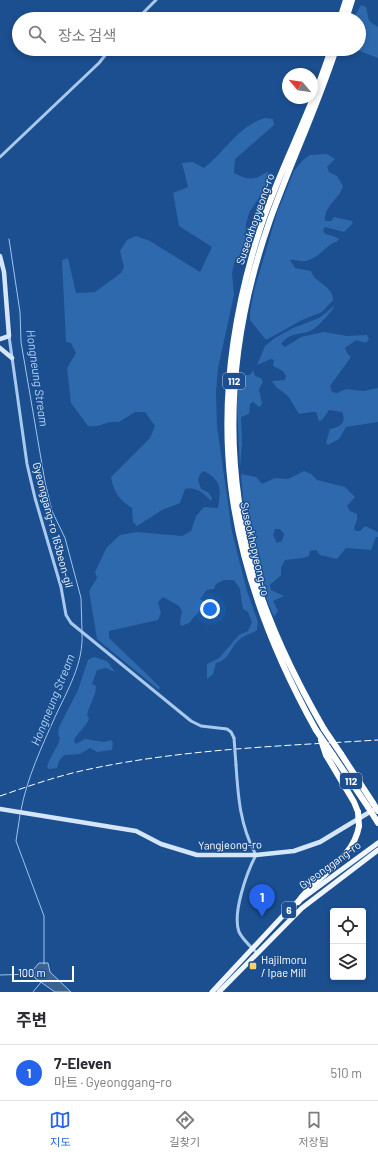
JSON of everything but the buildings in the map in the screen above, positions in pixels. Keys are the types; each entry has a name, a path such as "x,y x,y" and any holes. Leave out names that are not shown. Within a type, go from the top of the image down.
{"highway":[{"path":"342,12 346,0"},
{"path":"348,12 352,0"},
{"name":"Suseokhopyeong-ro","path":"328,56 260,228 250,265 236,327 227,405 227,449 236,525 246,564 268,633 316,730 333,755 378,811"},
{"name":"Suseokhopyeong-ro","path":"334,56 328,75 270,220 247,296 238,344 233,391 232,434 235,478 241,520 252,570 284,652 316,714 373,806 378,823"},
{"path":"298,902 304,893 347,854 355,840 359,826 358,812 354,802 326,755 316,730"}],"main road":[{"path":"0,256 4,272 10,336 0,339"},
{"path":"0,348 12,358"},
{"name":"Yangjeong-ro","path":"0,809 136,831 161,844 197,855 256,854 294,851 320,842 373,806"},
{"name":"Gyeonggang-ro","path":"212,992 252,948 298,902 378,843"},
{"name":"Gyeonggang-ro","path":"219,992 302,908 378,850"}],"street":[{"path":"144,12 156,0"},
{"path":"0,157 99,63 104,56"},
{"name":"Gyeonggang-ro 163beon-gil","path":"10,336 27,464 61,587 66,615 71,623 91,640 191,721 208,728 227,729 231,732 234,738 241,816 250,843 256,854"},
{"path":"256,854 250,866 236,921 240,933 257,953"}],"shaded area":[{"path":"361,5 366,7 369,21 378,27 378,58 366,54 366,12 357,12"},
{"path":"265,118 273,119 274,125 235,159 234,173 243,177 254,178 267,172 274,174 249,213 246,224 245,251 235,260 232,273 234,295 218,368 216,392 217,426 232,532 247,591 258,622 257,630 240,639 224,659 216,663 213,674 207,679 207,664 219,658 239,635 248,631 252,622 248,612 243,609 240,589 234,580 224,580 216,584 214,589 207,590 200,599 206,603 189,623 181,626 180,622 182,611 179,606 163,597 158,602 161,613 158,620 109,631 109,638 160,687 159,690 97,639 89,591 97,578 95,572 107,547 120,535 137,532 182,536 191,531 196,516 204,507 218,508 220,496 219,486 214,478 204,471 200,474 198,480 201,489 208,492 212,498 211,501 196,490 185,489 180,503 162,510 137,526 133,522 132,508 117,495 111,477 150,438 155,426 145,412 135,412 119,422 88,426 71,403 67,368 76,353 71,343 66,342 62,260 68,258 76,293 95,292 121,273 124,267 120,251 127,240 136,236 150,241 200,272 212,247 179,226 173,193 188,187 182,163 193,162 204,168 212,162 239,133 255,122"},
{"path":"327,154 335,159 327,167 329,172 337,176 343,186 339,195 329,206 325,215 325,221 331,221 334,217 352,221 353,223 344,232 325,227 323,230 325,234 339,239 336,242 320,254 306,261 290,260 295,268 311,271 316,279 330,291 333,300 322,312 302,320 266,340 250,320 250,313 254,291 277,213 294,171 303,160 310,155"},
{"path":"334,306 321,323 315,328 308,332 292,335 281,344 285,347 301,337 324,332 347,336 367,335 369,339 366,343 356,340 345,348 351,357 330,386 332,392 337,393 346,389 363,391 378,388 378,422 346,427 339,439 328,445 326,443 330,429 340,426 343,422 344,419 342,412 329,410 322,420 319,421 316,412 299,414 288,396 276,387 272,381 285,380 286,376 283,371 273,366 274,360 271,359 257,365 265,346 275,338 293,328 319,318"},
{"path":"253,370 255,376 261,378 263,382 259,389 262,404 259,407 253,402 250,404 249,414 241,417 242,443 240,468 237,404 239,381 245,375 250,375"},
{"path":"304,471 311,474 317,480 345,487 355,497 347,506 350,511 357,514 357,520 354,528 355,531 360,531 365,526 378,532 378,537 376,537 371,550 346,548 337,559 320,555 316,550 310,551 309,556 303,558 285,560 281,568 281,575 270,585 271,590 284,596 273,601 278,611 274,617 255,564 251,547 241,474 256,477 262,484 275,478 288,479","holes":["275,529 280,529 284,534 282,541 277,543 273,535"]},
{"path":"94,657 107,661 115,672 106,668 97,670 92,684 96,686 96,690 87,715 89,718 86,725 74,741 76,744 85,739 104,742 111,740 113,743 112,750 97,752 90,748 80,754 64,755 59,761 57,768 49,769 47,767 48,763 60,738 58,734 59,727 78,690 88,660"},
{"path":"39,963 48,963 50,972 71,992 55,992 35,978 33,970"}],"waterway":[{"name":"Hongneung Stream","path":"9,239 20,312 21,342 45,482 52,511 65,538 81,598 82,630"},
{"name":"Hongneung Stream","path":"21,810 35,762 78,666 82,644 82,633"},
{"name":"Hongneung Stream","path":"20,815 16,841 44,916 44,964"},
{"path":"0,975 35,974"},
{"path":"33,992 42,981"}],"railway":[{"path":"0,796 79,771 125,762 233,749 378,740"}],"place":[{"name":"7-Eleven","path":"262,917"},
{"name":"Hajilmoru / Ipae Mill","path":"253,966"}]}
